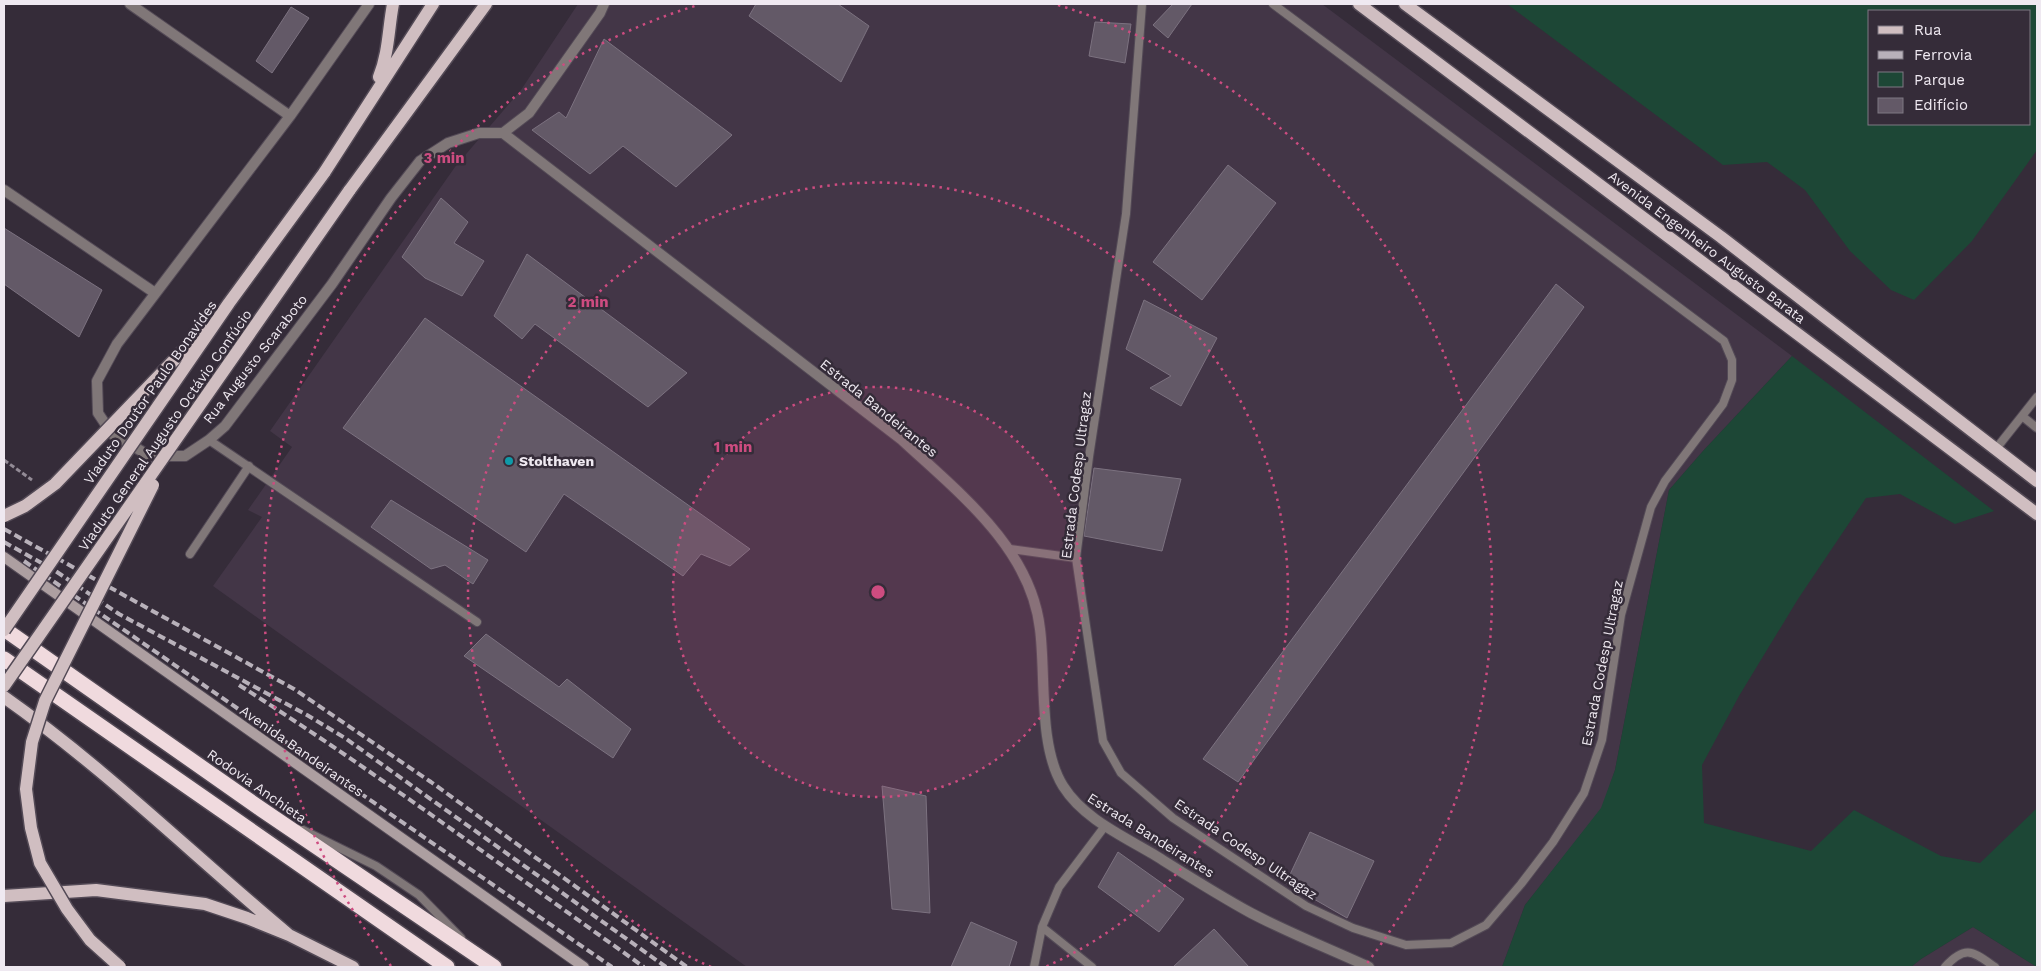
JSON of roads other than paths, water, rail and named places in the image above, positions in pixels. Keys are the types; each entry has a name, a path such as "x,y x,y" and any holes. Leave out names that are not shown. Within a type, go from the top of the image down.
{"highway":[{"name":"Rodovia Anchieta","path":"4,630 488,963"},
{"path":"4,659 447,967"}],"main road":[{"path":"372,98 388,48 388,30 393,4"},
{"path":"372,98 433,4"},
{"name":"Viaduto General Augusto Octávio Confúcio","path":"4,686 350,191 486,4"},
{"name":"Avenida Engenheiro Augusto Barata","path":"1360,4 2037,514"},
{"name":"Avenida Engenheiro Augusto Barata","path":"1405,4 1721,237 1995,450 2037,480"},
{"name":"Viaduto Doutor Paulo Bonavides","path":"4,630 229,303 324,173 372,98"},
{"path":"4,516 25,506 55,484 229,303"},
{"path":"120,967 90,940 67,909 40,863 31,828 26,789 32,742 45,701 172,446"},
{"name":"Avenida Bandeirantes","path":"4,557 584,967"},
{"path":"4,698 56,735 84,758 289,935"},
{"path":"4,896 96,890 205,904 289,935 353,967"}],"street":[{"path":"130,4 290,116"},
{"name":"Rua Augusto Scaraboto","path":"369,4 290,116 117,344 97,381 98,413 112,434 150,456 184,456 209,440 224,426 326,292 391,198 420,161 448,143 479,133 503,133"},
{"path":"503,133 528,113 600,13 604,4"},
{"name":"Estrada Bandeirantes","path":"503,133 902,440 961,495 1010,549 1031,592 1040,628 1046,727 1050,756 1062,785 1077,805 1105,826 1251,913 1369,967"},
{"path":"4,190 156,293"}],"lane":[{"name":"Estrada Codesp Ultragaz","path":"1142,4 1126,214 1076,558 1103,741 1121,773 1173,818 1306,906 1352,928 1406,945 1451,943 1486,924 1548,849 1584,793 1602,740 1621,615 1639,544 1651,507 1665,480 1723,404 1732,380 1732,360 1724,341 1273,4"},
{"path":"1995,450 2037,397"},
{"path":"2022,416 2037,428"},
{"path":"209,440 477,622"},
{"path":"190,554 249,466"},
{"path":"1010,549 1076,558"},
{"path":"1034,967 1042,927 1059,887 1105,826"},
{"path":"1042,927 1092,967"},
{"path":"1944,967 1964,951 1973,952 1995,967"}],"railway":[{"path":"4,529 294,689 431,782 687,967"},
{"path":"4,542 54,570 119,614 307,715 345,738 666,967"},
{"path":"24,561 612,967"},
{"path":"239,685 393,788 644,967"}],"place":[{"name":"Stolthaven","path":"509,461"}]}
